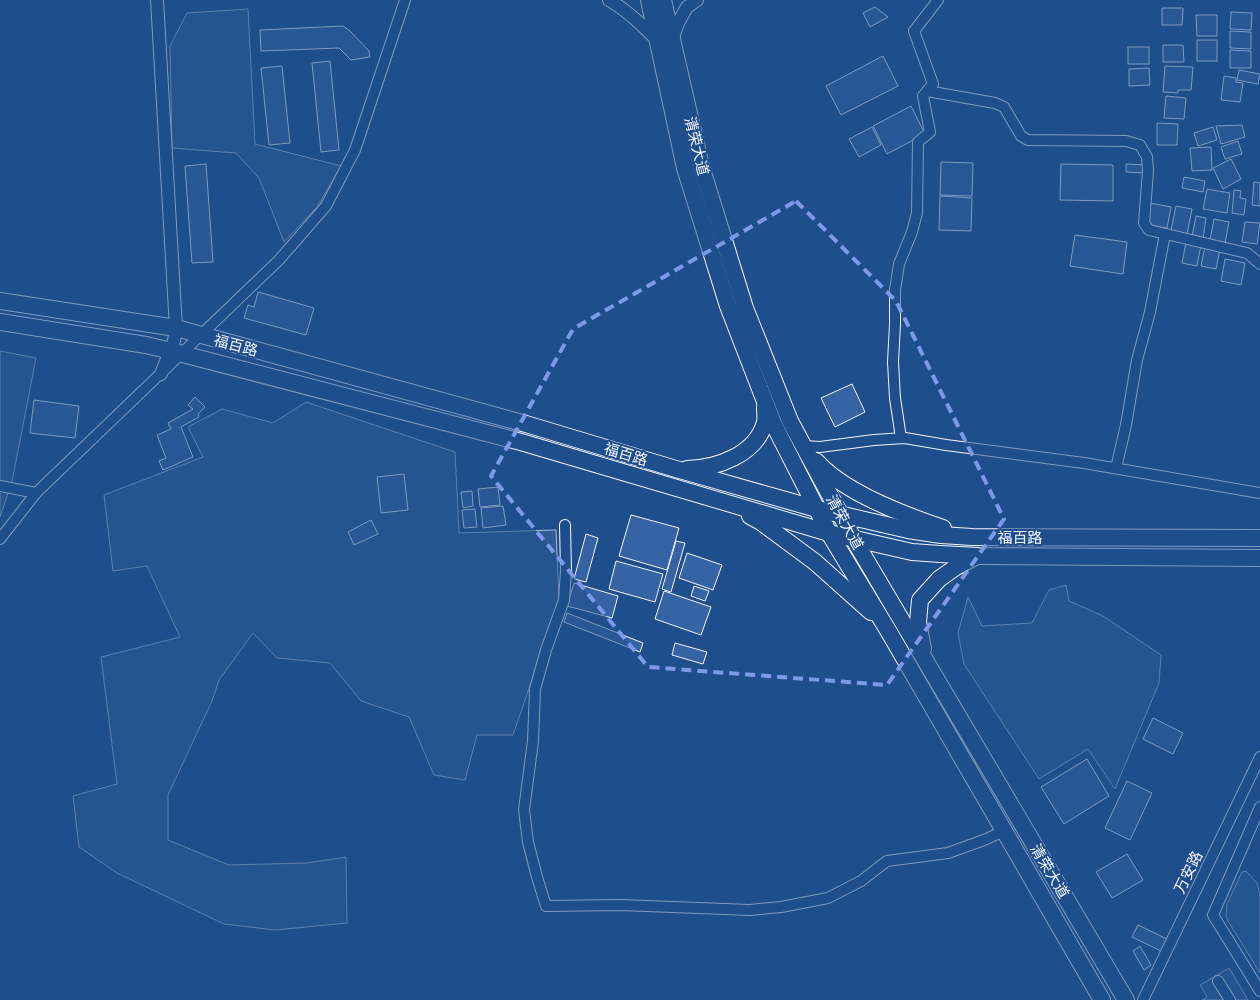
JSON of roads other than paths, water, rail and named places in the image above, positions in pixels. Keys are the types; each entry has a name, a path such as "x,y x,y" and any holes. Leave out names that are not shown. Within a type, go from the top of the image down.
{"main road":[{"name":"清荣大道","path":"649,0 665,41 745,308 790,421 841,516 1126,1000"},
{"name":"清荣大道","path":"663,0 665,41 685,168 728,306 774,425 829,533 889,632 1102,1000"},
{"name":"福百路","path":"0,301 176,328 526,424 841,516 908,530 972,537 1260,538"},
{"name":"福百路","path":"0,322 146,345 176,352 521,442 829,533 912,552 978,556 1260,558"},
{"path":"676,469 712,466 740,454 757,439 766,421 764,400"},
{"path":"803,447 821,468 844,484 873,500 921,520 972,537"},
{"path":"726,503 761,522 815,562 853,595 889,632"},
{"path":"924,659 918,622 920,600 939,579 956,566 978,556"}],"street":[{"path":"157,0 176,352"},
{"path":"0,539 36,493 161,374 176,352 201,335 279,260 326,206 355,150 406,0"},
{"path":"609,0 665,41 687,7 697,0"},
{"path":"901,438 895,398 893,362 895,290 899,264 912,232 917,213 918,142 930,132 923,96 933,84 914,32 938,0"},
{"path":"927,91 995,103 1004,107 1020,136 1028,140 1126,141 1140,145 1146,157 1148,171 1144,223 1149,230 1247,253 1260,264"},
{"path":"1116,468 1126,425 1137,360 1150,312 1165,234"},
{"path":"803,447 820,447 901,438 1084,463 1260,492"},
{"path":"0,486 36,493"},
{"path":"565,525 566,571 564,600 546,650 535,689 533,741 524,810 528,842 546,906 621,905 750,910 781,908 828,898 861,880 886,861 948,853 1004,831"},
{"name":"万安路","path":"1143,1000 1260,757"},
{"path":"1260,807 1213,915 1260,991"},
{"path":"1218,980 1230,1000"}]}
